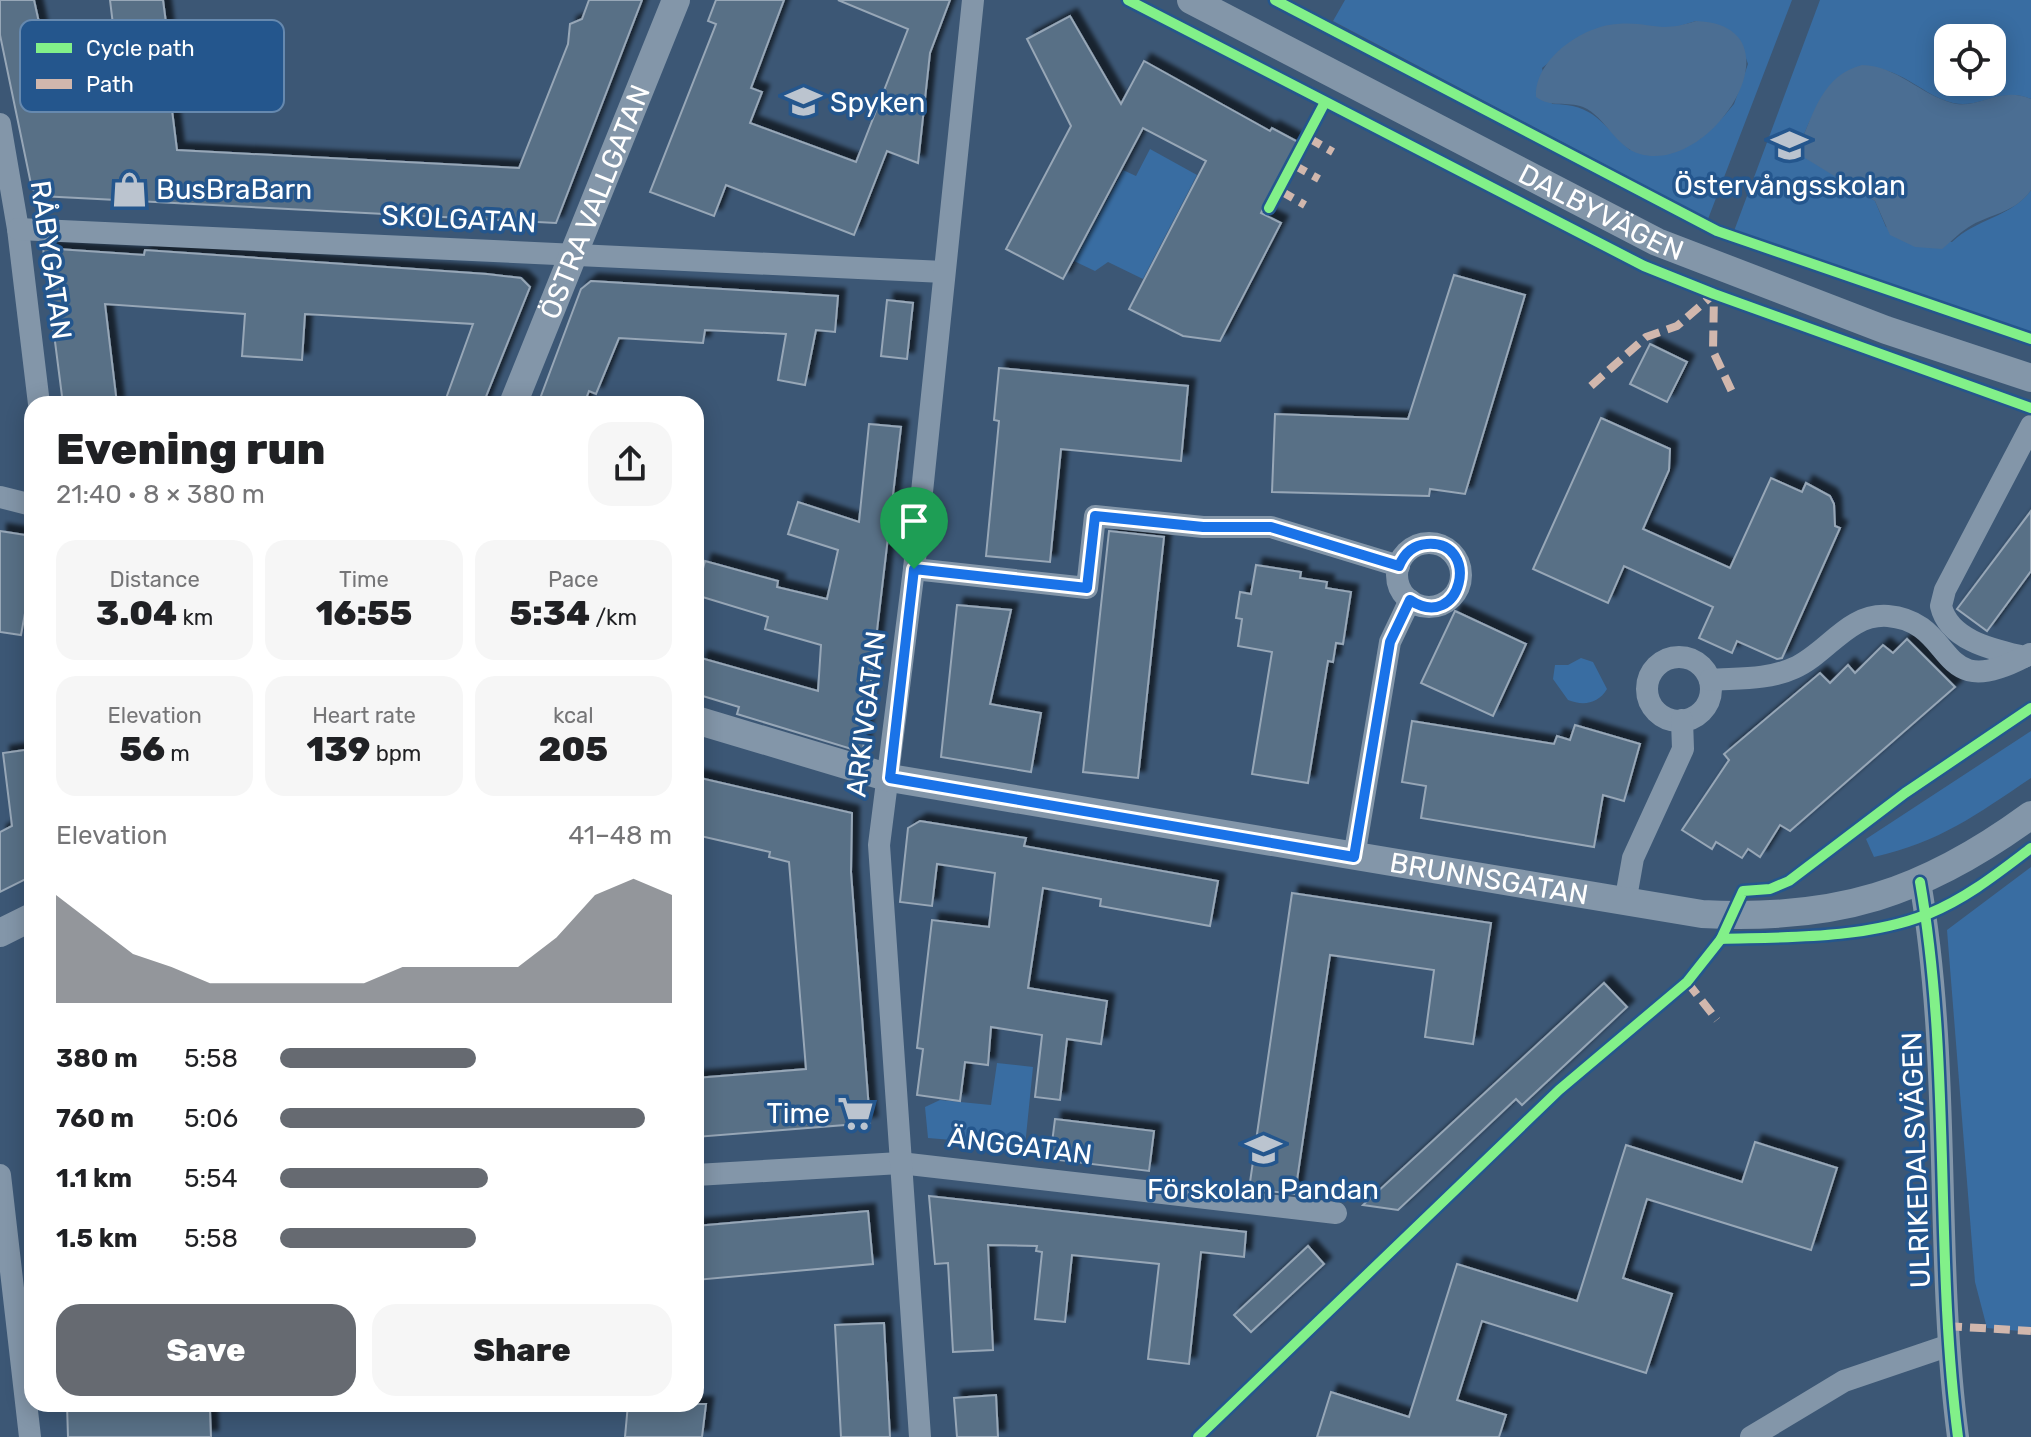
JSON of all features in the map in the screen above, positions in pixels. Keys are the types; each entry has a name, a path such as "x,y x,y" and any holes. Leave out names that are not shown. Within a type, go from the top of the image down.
{"street":[{"name":"ÖSTRA VALLGATAN","path":"516,396 676,0"},
{"name":"ARKIVGATAN","path":"920,1437 879,845 890,778 914,569 973,0"},
{"name":"DALBYVÄGEN","path":"1191,0 1657,242 1886,330 2031,378"},
{"name":"RÅBYGATAN","path":"0,124 18,229 38,396"},
{"name":"SKOLGATAN","path":"18,229 944,272"},
{"path":"2028,655 1984,648 1958,631 1941,606 1945,590 2031,426"},
{"path":"0,497 24,503"},
{"path":"914,569 1087,588 1095,516 1203,527 1271,527 1399,566"},
{"path":"1430,543 1441,546 1457,560 1460,582 1449,600 1428,607 1410,600 1401,590 1399,566 1409,550 1430,543"},
{"path":"1354,857 1390,642 1410,600"},
{"path":"1710,680 1764,677 1788,671 1810,659 1856,622 1881,616 1906,620 1921,627 1952,660 1969,671 1996,672 2028,655"},
{"path":"1681,657 1701,666 1710,680 1710,697 1698,715 1682,720 1666,718 1650,703 1648,681 1660,663 1681,657"},
{"path":"1625,903 1633,858 1683,749 1682,720"},
{"name":"BRUNNSGATAN","path":"704,722 890,778 1625,903 1732,916 1807,912 1861,902 1920,882 1964,862 2031,815"},
{"name":"ULRIKEDALSVÄGEN","path":"1920,882 1929,929 1941,1109 1947,1346 1958,1437"},
{"path":"0,933 24,921"},
{"name":"ÄNGGATAN","path":"704,1175 900,1163 1336,1213"},
{"path":"0,1175 24,1385"},
{"path":"1751,1437 1844,1381 1947,1346"},
{"path":"27,1412 30,1437"}],"shaded area":[{"path":"1345,0 1792,0 1708,219 1333,21","holes":["1696,21 1739,39 1748,64 1734,104 1724,116 1700,139 1630,150 1588,112 1552,104 1542,68 1580,38 1667,30"]},
{"path":"1820,0 2031,0 2031,99 2006,95 2006,24 1934,24 1934,96 1883,69 1864,68 1849,72 1825,93 1800,144 1800,151 1875,201 1886,227 1952,242 1971,228 2014,206 2031,190 2031,333 1734,231"},
{"path":"1696,21 1728,29 1744,46 1746,70 1737,97 1719,122 1695,143 1668,154 1640,154 1624,145 1583,107 1547,102 1536,97 1537,83 1552,58 1575,38 1589,31 1617,24 1672,27"},
{"path":"1862,65 1886,70 1952,103 1971,103 2009,95 2031,99 2031,190 2019,203 1972,225 1942,249 1915,247 1890,235 1875,201 1805,158 1800,144 1822,96 1838,77"},
{"path":"1935,96 2001,96 1963,104"},
{"path":"1150,149 1197,175 1143,279 1108,262 1095,271 1074,261 1123,170 1136,176"},
{"path":"1581,658 1593,662 1607,689 1595,701 1579,703 1568,700 1553,679 1555,665 1568,665"},
{"path":"2031,731 2031,778 1938,835 1874,857 1866,839"},
{"path":"2031,867 2031,1332 1987,1328 1975,1282 1947,930"},
{"path":"997,1063 1033,1067 1025,1146 928,1138 925,1107 940,1100 991,1105"}],"building":[{"path":"0,0 34,0 38,20 20,20 20,112 172,112 177,150 519,168 568,44 570,24 582,19 589,0 642,0 556,223 40,196 32,189 0,35"},
{"path":"110,0 163,0 166,20 112,20"},
{"path":"716,0 784,0 751,88 762,92 750,123 856,162 908,29 838,0 950,0 930,53 918,163 887,151 854,235 726,185 714,216 650,192 716,24 708,21"},
{"path":"1070,16 1121,104 1144,61 1270,131 1272,128 1298,142 1261,213 1281,223 1220,341 1183,336 1129,309 1206,161 1143,128 1063,279 1006,249 1071,126 1027,39"},
{"path":"43,248 144,255 145,250 487,274 521,278 530,287 486,396 447,396 473,324 305,314 302,360 242,356 245,314 105,304 116,396 62,396"},
{"path":"1454,275 1525,295 1465,494 1430,489 1429,496 1272,492 1275,414 1408,419"},
{"path":"591,281 838,296 835,332 816,330 805,385 778,380 786,334 705,330 703,343 619,338 596,394 589,391 587,396 541,396 581,289"},
{"path":"887,300 913,303 907,359 881,356"},
{"path":"1650,344 1687,362 1667,402 1630,384"},
{"path":"999,368 1188,386 1181,461 1061,449 1050,562 986,556 999,421 994,420"},
{"path":"1601,418 1670,449 1669,470 1643,529 1730,568 1771,478 1802,492 1806,483 1830,496 1834,504 1835,526 1840,528 1782,658 1777,659 1737,641 1732,653 1699,638 1713,607 1624,566 1608,603 1533,569"},
{"path":"869,424 901,427 863,749 858,751 737,714 739,707 704,696 704,659 818,691 821,645 765,629 768,617 704,597 705,561 778,581 777,587 827,599 838,550 788,534 798,502 859,522"},
{"path":"2031,511 2031,571 1987,631 1957,609"},
{"path":"0,531 24,535 24,619 21,635 0,632"},
{"path":"1109,531 1164,537 1138,778 1083,772"},
{"path":"1256,565 1301,572 1300,578 1327,582 1326,588 1351,592 1343,644 1336,643 1333,662 1328,661 1308,783 1252,774 1272,652 1238,646 1242,619 1236,618 1240,592 1251,594"},
{"path":"957,605 1011,610 990,704 1041,713 1031,772 941,757"},
{"path":"1455,611 1526,644 1493,716 1421,683"},
{"path":"1907,639 1955,687 1790,831 1780,825 1760,857 1748,849 1742,858 1716,842 1712,849 1682,830 1729,760 1724,754 1820,673 1830,683 1848,665 1855,673 1883,645 1893,653"},
{"path":"1412,721 1554,744 1557,736 1570,740 1575,725 1640,744 1624,801 1603,795 1594,847 1421,818 1426,786 1402,782"},
{"path":"24,750 24,880 0,892 0,832 12,826 3,753"},
{"path":"704,779 852,813 851,872 870,1123 704,1136 704,1077 806,1069 789,862 769,857 770,852 704,837"},
{"path":"920,821 1026,838 1024,846 1218,881 1210,926 1100,906 1101,899 1043,888 1028,988 1107,1001 1101,1044 1067,1039 1060,1100 1035,1097 1042,1035 991,1027 988,1065 965,1062 960,1101 917,1095 923,1049 917,1048 932,920 989,927 995,873 937,864 932,906 900,902 908,828"},
{"path":"1292,893 1491,923 1473,1044 1425,1037 1434,970 1330,955 1295,1194 1249,1189"},
{"path":"1604,983 1627,1007 1522,1105 1516,1099 1398,1210 1363,1205"},
{"path":"1055,1119 1154,1131 1149,1171 1050,1159"},
{"path":"1755,1142 1837,1168 1811,1250 1647,1199 1623,1278 1672,1294 1646,1373 1482,1321 1457,1400 1506,1415 1499,1437 1317,1437 1331,1392 1409,1417 1457,1264 1577,1301 1626,1145 1742,1182"},
{"path":"929,1196 1246,1232 1244,1257 1201,1252 1189,1364 1148,1359 1159,1264 1072,1255 1065,1322 1035,1319 1042,1252 1036,1251 1037,1246 988,1245 993,1350 953,1352 948,1263 935,1264"},
{"path":"868,1211 873,1264 704,1279 704,1225"},
{"path":"1308,1246 1324,1264 1251,1332 1234,1315"},
{"path":"884,1323 890,1437 841,1437 835,1325"},
{"path":"996,1395 998,1437 957,1437 954,1398"},
{"path":"706,1404 702,1437 625,1437 627,1412 704,1412"},
{"path":"67,1412 210,1412 211,1437 68,1437"}],"marked path":[{"path":"1307,137 1333,152"},
{"path":"1292,164 1319,179"},
{"path":"1279,190 1305,205"},
{"path":"1591,386 1646,337 1677,326 1714,294 1713,351 1734,396"},
{"path":"1687,982 1717,1020"},
{"path":"1946,1326 2031,1331"}],"cycle path":[{"path":"1128,0 1644,266 2031,408"},
{"path":"1275,0 1717,231 2031,339"},
{"path":"1269,208 1324,104"},
{"path":"1198,1437 1559,1090 1687,982 1721,939 1743,891 1770,889 1789,881 1905,793 2031,708"},
{"path":"1721,939 1826,935 1904,922 1956,900 2031,848"},
{"path":"1920,882 1936,1020 1946,1298 1958,1437"}],"place":[{"name":"Spyken","path":"804,102"},
{"name":"Östervångsskolan","path":"1790,145"},
{"name":"BusBraBarn","path":"130,189"},
{"name":"Time","path":"856,1113"},
{"name":"Förskolan Pandan","path":"1263,1149"}],"route":[{"path":"1095,516 1203,527 1271,527 1399,566 1409,550 1430,543 1450,552 1457,560 1461,575 1456,592 1439,606 1417,605 1410,600 1390,642 1354,857 1141,818 890,778 914,569 1087,588 1095,516"}]}
